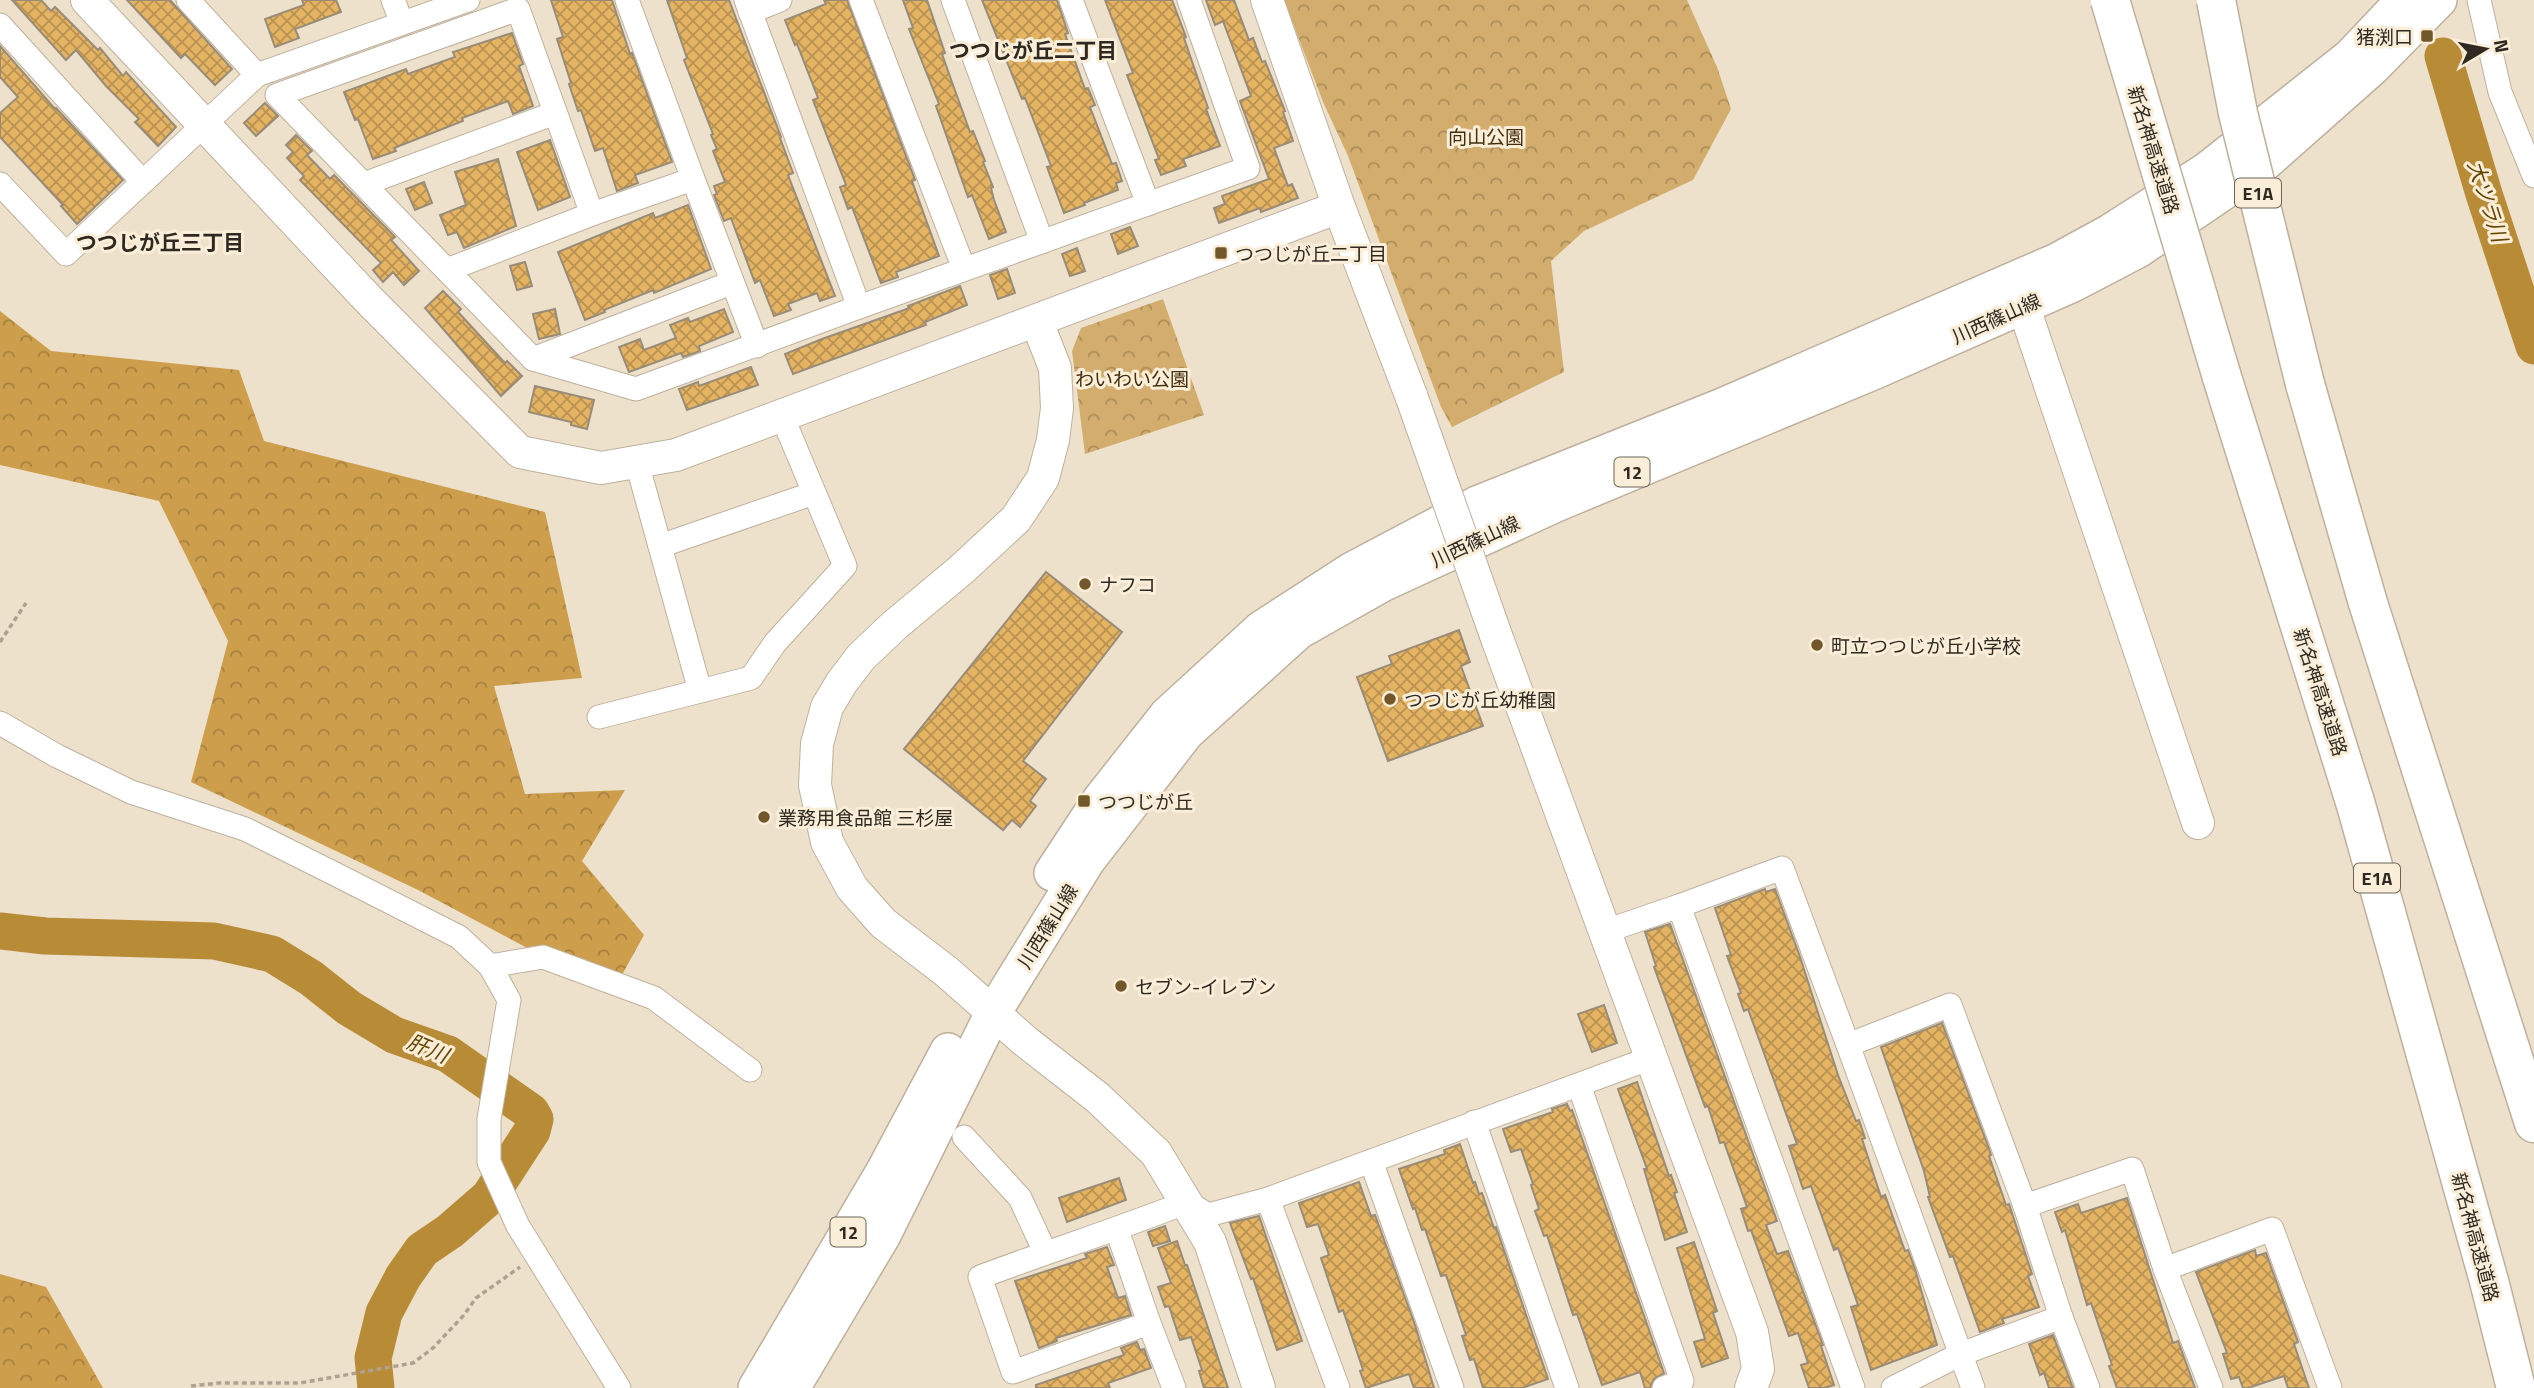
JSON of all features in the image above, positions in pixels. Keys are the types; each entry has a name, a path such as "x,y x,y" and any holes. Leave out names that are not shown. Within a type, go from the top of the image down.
{"highway":[{"name":"新名神高速道路","path":"2110,0 2221,374 2356,805 2489,1281 2516,1388"},
{"name":"E1A","path":"2216,0 2238,113 2305,384 2368,603 2534,1123"}],"main road":[{"name":"川西篠山線","path":"792,1388 883,1235 945,1081 1061,858 1109,789 1167,715 1261,629 1352,570 1477,504 1720,407 2057,261 2110,232 2229,153 2350,57 2404,0"},
{"name":"川西篠山線","path":"984,1005 1087,861 1186,733 1299,631 1384,583 1556,504 1873,372 2073,284 2138,250 2259,168 2372,68 2439,0"},
{"name":"川西篠山線","path":"756,1388 884,1171 945,1081"}],"street":[{"path":"87,0 368,299 520,452 601,468 676,455 1339,207"},
{"path":"188,0 257,75"},
{"path":"393,0 402,23"},
{"path":"0,184 66,254 257,75 468,0"},
{"path":"627,0 731,283 757,346"},
{"path":"780,0 748,6 859,307"},
{"path":"860,0 964,269"},
{"path":"953,0 1042,242"},
{"path":"1071,0 1148,204"},
{"path":"592,214 518,9 277,95 533,359 636,389 1248,168 1189,0"},
{"path":"1267,0 1339,207 1412,398 1752,1332 1758,1369 1751,1388"},
{"path":"2479,0 2500,92 2534,176"},
{"path":"0,25 143,182"},
{"path":"364,184 555,113"},
{"path":"447,270 592,214 693,179"},
{"path":"533,359 731,283"},
{"path":"2023,305 2198,823"},
{"path":"1037,322 1055,368 1057,408 1053,440 1043,478 1016,519 861,657 842,681 827,707 817,744 816,785 827,842 852,888 883,923 1098,1098 1156,1153 1210,1242 1259,1388"},
{"path":"599,717 751,678 775,643 845,566 782,416"},
{"path":"637,463 700,691"},
{"path":"660,546 814,493"},
{"path":"0,723 57,757 131,792 244,829 335,874 459,937 490,966 509,1000 489,1119 489,1162 518,1226 619,1388"},
{"path":"1606,931 1782,867 1973,1388"},
{"path":"1679,906 1853,1388"},
{"path":"490,966 543,957 654,998 750,1070"},
{"path":"1848,1045 1950,1005 2025,1206 2061,1317 2088,1388"},
{"path":"1187,1202 1208,1215 1268,1199 1651,1058"},
{"path":"1579,1085 1682,1381 1664,1388"},
{"path":"1474,1122 1567,1388"},
{"path":"964,1137 1020,1198 1045,1252"},
{"path":"1371,1161 1452,1388"},
{"path":"2025,1206 2132,1170 2165,1269 2211,1388"},
{"path":"1268,1199 1338,1388"},
{"path":"1149,1323 1013,1373 980,1277 1045,1252 1117,1230 1187,1202"},
{"path":"2165,1269 2272,1229 2330,1388"},
{"path":"1117,1230 1174,1388"},
{"path":"1893,1388 1961,1354 2061,1317"}],"path":[{"path":"0,642 26,603"},
{"path":"191,1387 219,1383 300,1383 413,1363 433,1348 476,1298 537,1256"}],"green space":[{"name":"向山公園","path":"1284,0 1687,0 1717,67 1731,109 1693,180 1584,231 1551,261 1564,372 1452,427 1441,407 1348,156 1323,102"},
{"name":"わいわい公園","path":"1163,299 1204,415 1085,454 1072,351 1081,328"},
{"path":"0,311 51,351 239,370 264,441 545,512 582,678 494,686 525,794 625,790 582,861 644,935 612,993 418,890 191,782 228,641 159,501 0,465"},
{"path":"0,1274 46,1287 103,1388 0,1388"}],"building":[{"path":"12,0 41,0 51,11 55,7 98,50 100,48 123,76 126,72 176,127 158,146 135,122 139,119 106,86 76,50 66,60"},
{"path":"127,0 170,0 232,69 215,85 185,54 181,58"},
{"path":"302,0 336,0 341,12 295,29 299,38 275,47 265,19 304,5"},
{"path":"551,0 612,0 672,162 635,175 638,183 617,191 603,148 595,151 569,84 571,83 557,39 563,37"},
{"path":"667,0 729,0 781,137 793,173 788,175 835,296 820,301 817,293 788,304 791,310 774,316 760,280 755,283 731,218 724,221 714,195 717,194 714,186 725,182 713,151 717,149 711,135 713,134 684,60 687,58"},
{"path":"824,0 847,0 915,180 912,181 939,256 896,272 898,277 881,283 852,207 848,209 840,187 846,185 813,100 818,98 785,20 826,4"},
{"path":"903,0 927,0 953,85 970,132 973,131 985,161 983,162 993,187 994,200 1006,232 989,239 972,195 968,197 936,106 939,104 909,29 913,28"},
{"path":"982,0 1057,0 1068,33 1065,34 1085,89 1088,88 1095,105 1090,107 1112,164 1116,163 1122,181 1116,183 1118,190 1064,213 1047,167 1051,166 1025,98 1022,99"},
{"path":"1105,0 1172,0 1220,146 1183,159 1186,166 1161,175 1155,160 1159,159 1127,75 1133,73"},
{"path":"1206,0 1234,0 1249,40 1253,38 1262,62 1265,61 1285,111 1283,112 1293,141 1274,148 1288,186 1292,184 1298,198 1261,212 1260,208 1219,223 1214,208 1225,204 1222,196 1269,179 1240,101 1251,96 1223,21 1215,25"},
{"path":"512,33 523,64 519,66 533,106 513,114 508,101 462,118 463,121 373,159 358,119 355,120 344,92 406,69 408,74 455,57 453,52"},
{"path":"0,46 123,180 77,224 61,206 63,205 0,137 0,113 18,97 0,77"},
{"path":"265,103 278,116 256,136 244,123"},
{"path":"296,135 312,151 307,155 330,179 334,175 395,237 391,240 419,271 404,285 393,272 383,282 373,270 381,263 300,180 304,176 287,158 293,152 286,145"},
{"path":"550,140 570,197 538,210 517,152"},
{"path":"498,159 516,226 464,248 457,232 448,235 440,215 466,205 455,172"},
{"path":"424,182 432,203 415,210 406,189"},
{"path":"688,205 711,269 654,293 653,290 585,320 558,252 653,213 655,218"},
{"path":"1130,227 1138,246 1118,254 1111,234"},
{"path":"1077,248 1085,271 1070,276 1062,254"},
{"path":"525,262 532,286 517,290 510,266"},
{"path":"1007,269 1015,293 998,299 990,275"},
{"path":"960,286 967,305 925,322 926,325 793,374 785,354"},
{"path":"443,291 461,309 458,312 505,363 507,361 522,376 501,396 425,308"},
{"path":"555,309 560,334 539,339 533,314"},
{"path":"724,309 733,332 699,346 700,351 683,357 681,353 629,372 619,347 640,339 644,350 676,338 670,325 688,318 690,322"},
{"path":"751,367 758,385 687,410 679,389 698,382 699,386"},
{"path":"535,386 594,400 587,429 571,425 571,422 529,412"},
{"path":"1046,572 1122,632 1023,761 1046,779 1030,801 1036,806 1020,827 1012,820 1003,830 904,749"},
{"path":"1459,630 1470,662 1461,666 1483,726 1388,761 1357,677 1392,664 1389,656"},
{"path":"1765,889 1766,892 1775,889 1838,1075 1856,1121 1859,1120 1865,1138 1862,1139 1881,1197 1885,1195 1905,1251 1908,1250 1915,1269 1937,1345 1871,1370 1851,1307 1858,1305 1838,1248 1834,1250 1811,1186 1803,1189 1789,1146 1797,1144 1748,1009 1744,1011 1738,994 1741,993 1727,956 1731,955 1715,908"},
{"path":"1670,924 1777,1221 1766,1225 1777,1254 1788,1251 1823,1345 1821,1346 1834,1385 1809,1388 1801,1365 1808,1363 1798,1333 1789,1336 1751,1230 1748,1231 1741,1209 1747,1207 1724,1142 1720,1143 1708,1106 1705,1107 1654,967 1656,966 1645,932"},
{"path":"1604,1005 1617,1043 1592,1052 1578,1014"},
{"path":"1942,1023 1988,1146 2006,1205 2009,1204 2032,1274 2028,1276 2039,1307 2002,1319 2004,1323 1980,1332 1953,1256 1950,1257 1928,1197 1924,1171 1881,1047"},
{"path":"1637,1082 1677,1192 1674,1193 1687,1232 1665,1240 1644,1169 1647,1169 1618,1089"},
{"path":"1567,1104 1570,1111 1572,1110 1664,1373 1654,1379 1650,1388 1645,1388 1640,1372 1602,1385 1577,1314 1573,1315 1547,1235 1544,1236 1535,1211 1539,1209 1521,1149 1511,1152 1503,1129 1553,1112 1552,1109"},
{"path":"1460,1144 1473,1183 1475,1182 1479,1194 1482,1193 1494,1228 1496,1227 1548,1379 1522,1388 1483,1388 1474,1359 1470,1360 1462,1336 1466,1335 1446,1275 1441,1276 1425,1229 1422,1230 1399,1169 1445,1154 1444,1150"},
{"path":"1119,1178 1126,1200 1067,1222 1059,1198"},
{"path":"1359,1182 1371,1216 1375,1215 1415,1325 1434,1388 1414,1388 1409,1374 1366,1388 1360,1371 1363,1370 1343,1310 1339,1312 1321,1258 1329,1255 1318,1224 1307,1227 1299,1203"},
{"path":"2127,1198 2173,1343 2178,1341 2195,1388 2117,1388 2091,1303 2087,1305 2065,1230 2062,1232 2055,1212 2078,1204 2081,1213"},
{"path":"1259,1216 1302,1341 1277,1350 1253,1278 1251,1279 1230,1223"},
{"path":"1165,1226 1170,1241 1153,1246 1148,1232"},
{"path":"1177,1241 1228,1388 1204,1388 1199,1371 1202,1370 1191,1337 1180,1340 1169,1306 1165,1307 1158,1287 1171,1283 1158,1248"},
{"path":"1694,1242 1717,1311 1713,1313 1728,1358 1702,1367 1694,1342 1705,1339 1677,1248"},
{"path":"1107,1247 1114,1265 1107,1267 1118,1298 1125,1296 1131,1315 1056,1338 1057,1341 1039,1348 1015,1281 1087,1258 1085,1254"},
{"path":"2255,1250 2256,1256 2266,1253 2298,1342 2294,1344 2309,1388 2288,1388 2284,1376 2248,1388 2243,1388 2239,1377 2231,1379 2223,1354 2227,1353 2196,1272"},
{"path":"2053,1335 2073,1388 2049,1388 2044,1373 2040,1375 2029,1344"},
{"path":"1137,1342 1140,1350 1144,1349 1151,1368 1108,1383 1110,1388 1036,1388 1036,1385 1124,1355 1121,1348"}],"waterway":[{"name":"大ツラ川","path":"2443,56 2484,194 2534,346"},
{"name":"肝川","path":"0,931 45,936 214,941 272,954 311,978 349,1008 394,1035 448,1054 531,1112 535,1119 532,1131 489,1197 450,1231 422,1250 403,1277 384,1313 373,1358 376,1388"}],"place":[{"name":"猪渕口","path":"2427,36"},
{"name":"つつじが丘二丁目","path":"1221,253"},
{"name":"ナフコ","path":"1085,584"},
{"name":"町立つつじが丘小学校","path":"1817,645"},
{"name":"つつじが丘幼稚園","path":"1390,699"},
{"name":"つつじが丘","path":"1084,801"},
{"name":"業務用食品館 三杉屋","path":"764,817"},
{"name":"セブン-イレブン","path":"1121,986"}],"district":[{"name":"つつじが丘二丁目","path":"1033,50"},
{"name":"つつじが丘三丁目","path":"160,242"}]}
